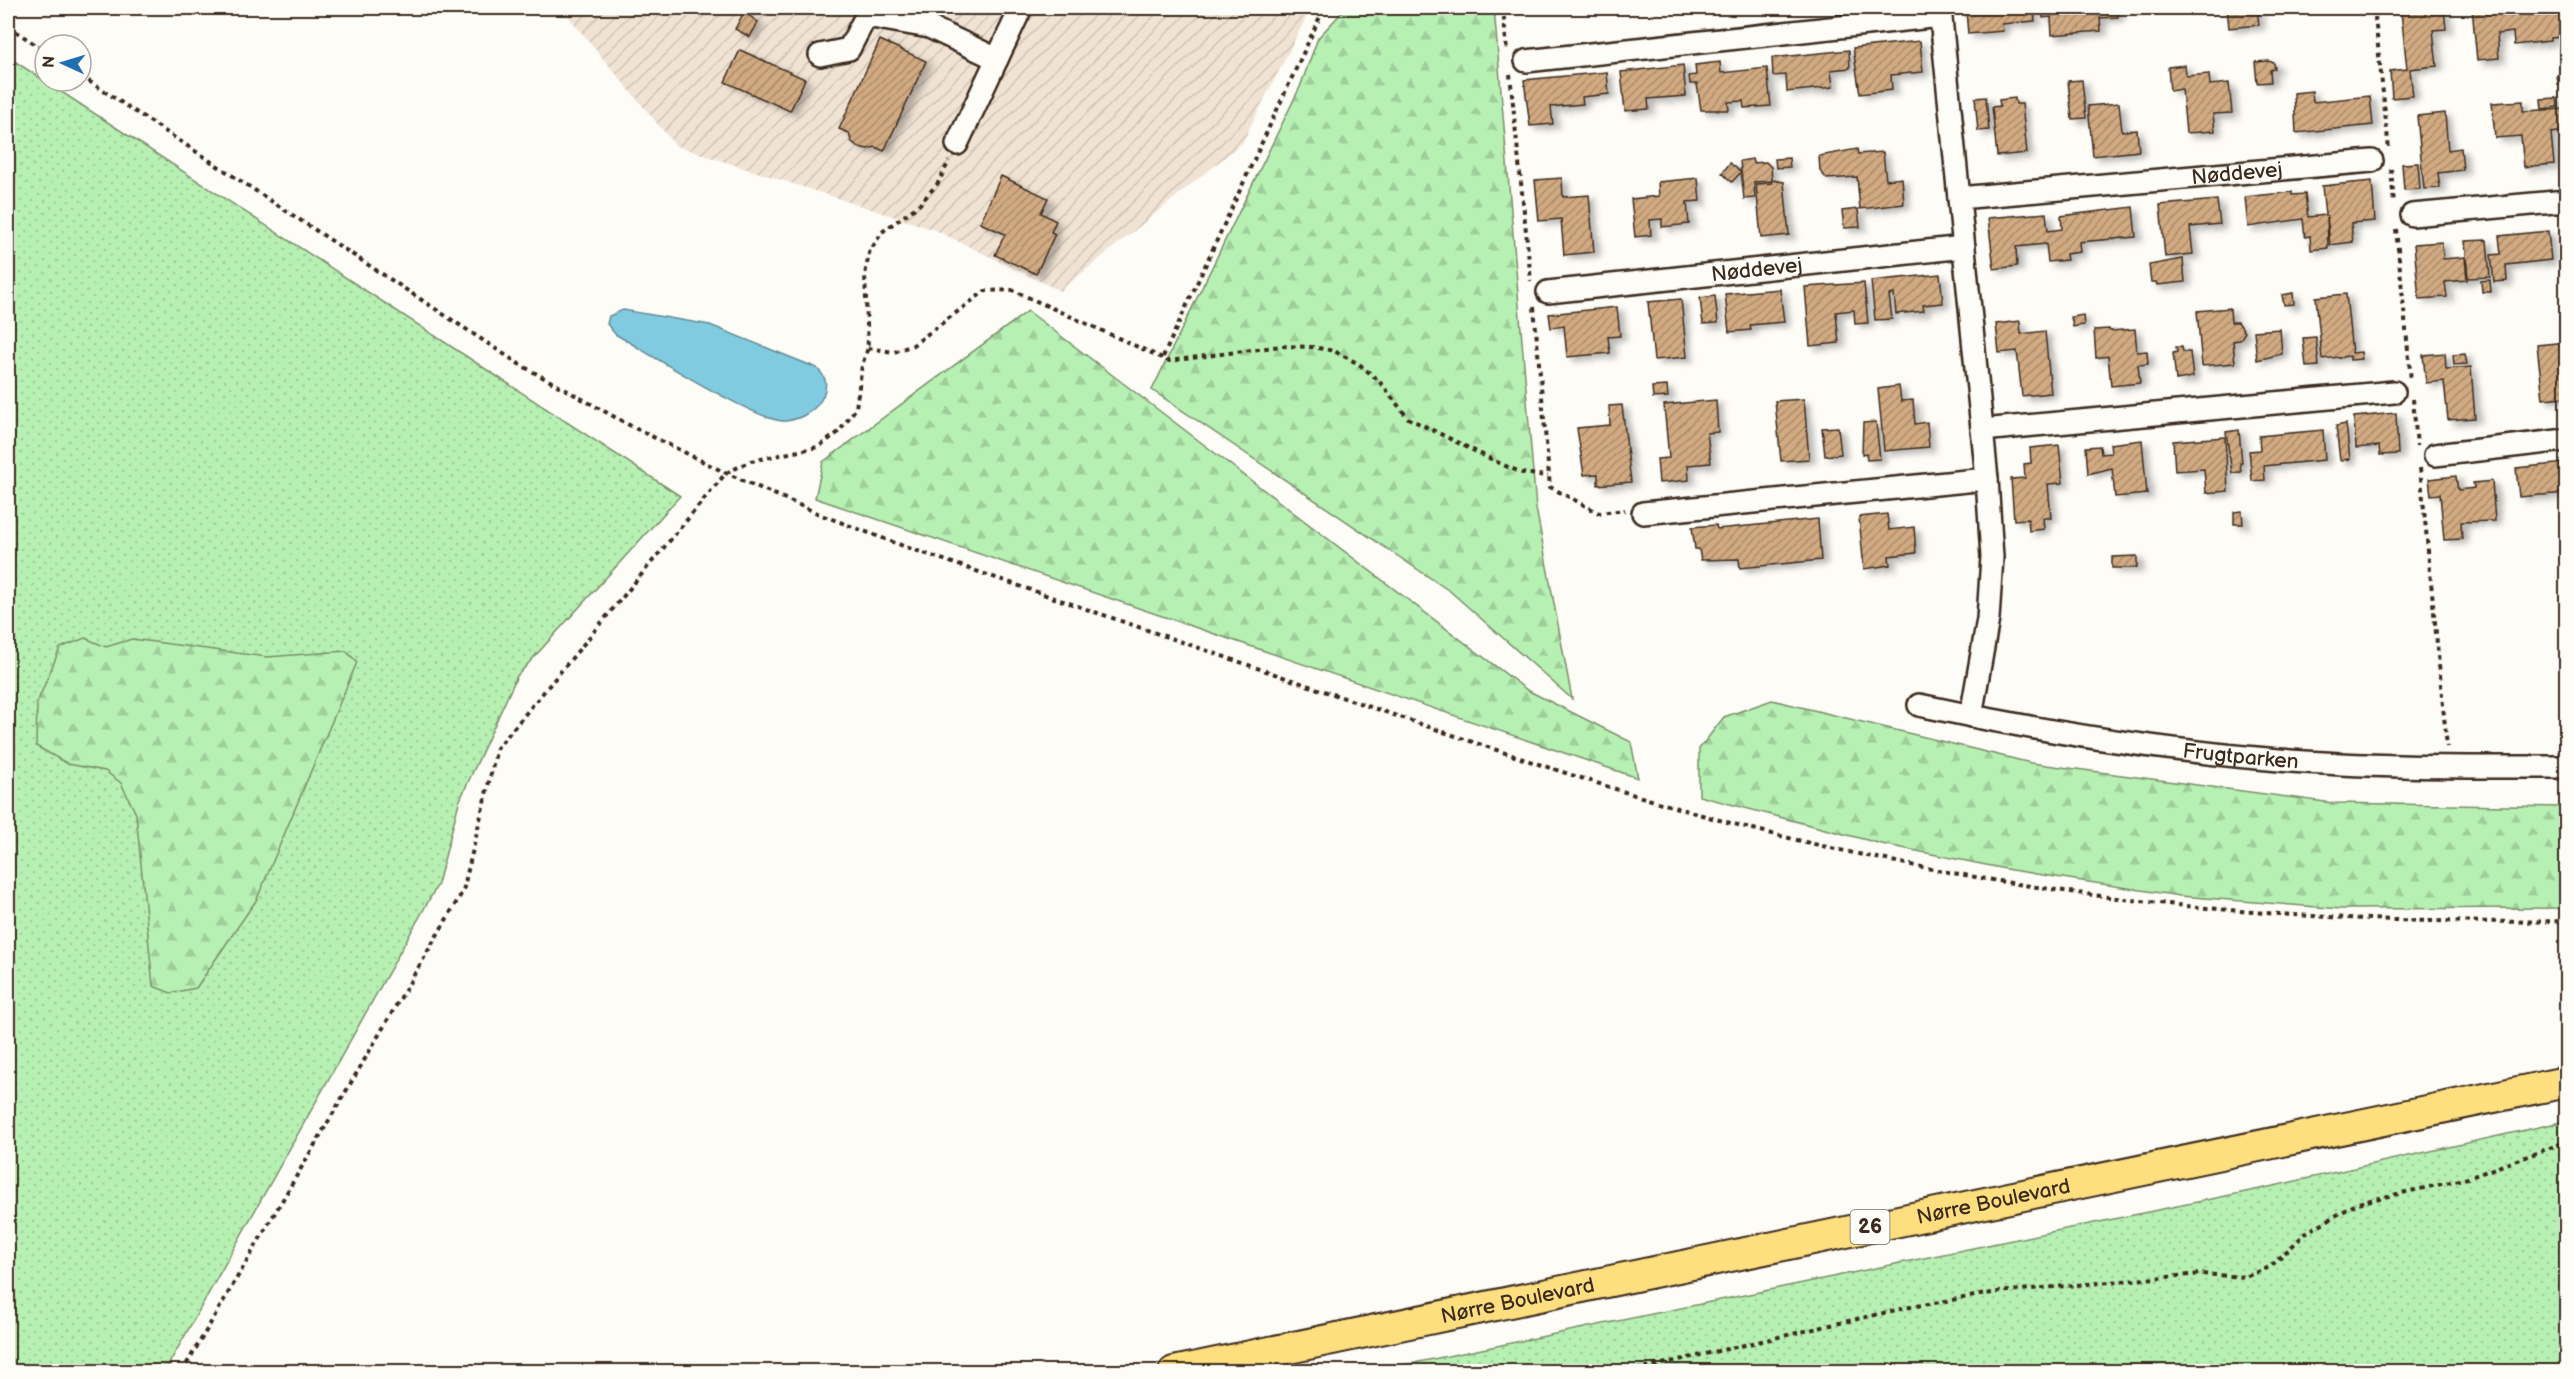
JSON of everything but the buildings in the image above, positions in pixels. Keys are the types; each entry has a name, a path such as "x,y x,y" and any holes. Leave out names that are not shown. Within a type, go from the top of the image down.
{"highway":[{"name":"Nørre Boulevard","path":"1174,1371 2566,1082"}],"street":[{"path":"957,144 1021,8"},
{"path":"1526,61 1941,12 1987,479 1992,557 1989,609 1971,717"},
{"path":"820,55 849,50 866,16 929,27 997,59"},
{"name":"Nøddevej","path":"1959,198 2372,161"},
{"path":"2412,215 2566,201"},
{"name":"Nøddevej","path":"1548,292 1964,247"},
{"path":"1982,430 2394,392"},
{"path":"2435,455 2566,440"},
{"path":"1643,513 1987,479"},
{"name":"Frugtparken","path":"1919,705 1971,717 2145,746 2281,760 2449,767 2566,767"}],"path":[{"path":"1163,357 1324,8"},
{"path":"8,26 33,43"},
{"path":"93,84 519,364 631,426 726,473 824,516 906,547 1580,779 1725,821 1894,861 2017,883 2191,907 2351,920 2566,921"},
{"path":"182,1371 463,891 497,748 726,473 751,461 818,447 839,432 856,408 862,364 868,348 865,275 869,253 882,232 919,205 938,183 957,144"},
{"path":"868,348 894,352 913,345 985,291 1012,290 1169,361 1281,346 1313,346 1334,351 1359,364 1379,381 1408,418 1501,464 1522,472 1548,476"},
{"path":"1628,1371 1905,1308 1998,1292 2201,1274 2245,1276 2270,1267 2307,1232 2358,1203 2468,1178 2566,1142"}],"shaded area":[{"path":"565,8 1311,8 1242,143 1060,291 935,230 676,146 571,20"}],"green space":[{"path":"1346,8 1494,8 1536,508 1572,699 1451,592 1152,390 1300,87 1318,38"},
{"path":"8,57 33,73 33,93 63,93 680,496 517,676 459,802 438,884 165,1371 8,1371"},
{"path":"1028,311 1527,690 1631,742 1638,778 815,498 823,462"},
{"path":"85,638 106,647 132,639 267,657 346,651 357,662 257,899 196,988 171,993 153,986 136,814 121,783 105,771 68,764 36,746 37,703 60,648"},
{"path":"1772,700 2031,763 2333,803 2566,807 2566,908 2342,909 2180,896 2011,870 1882,844 1699,796 1699,749 1724,717"},
{"path":"2566,1121 2566,1371 1375,1371 2260,1189"}],"water":[{"path":"623,310 710,325 817,368 825,381 823,396 813,410 792,420 772,419 753,411 702,385 615,334 607,324 609,316"}]}
